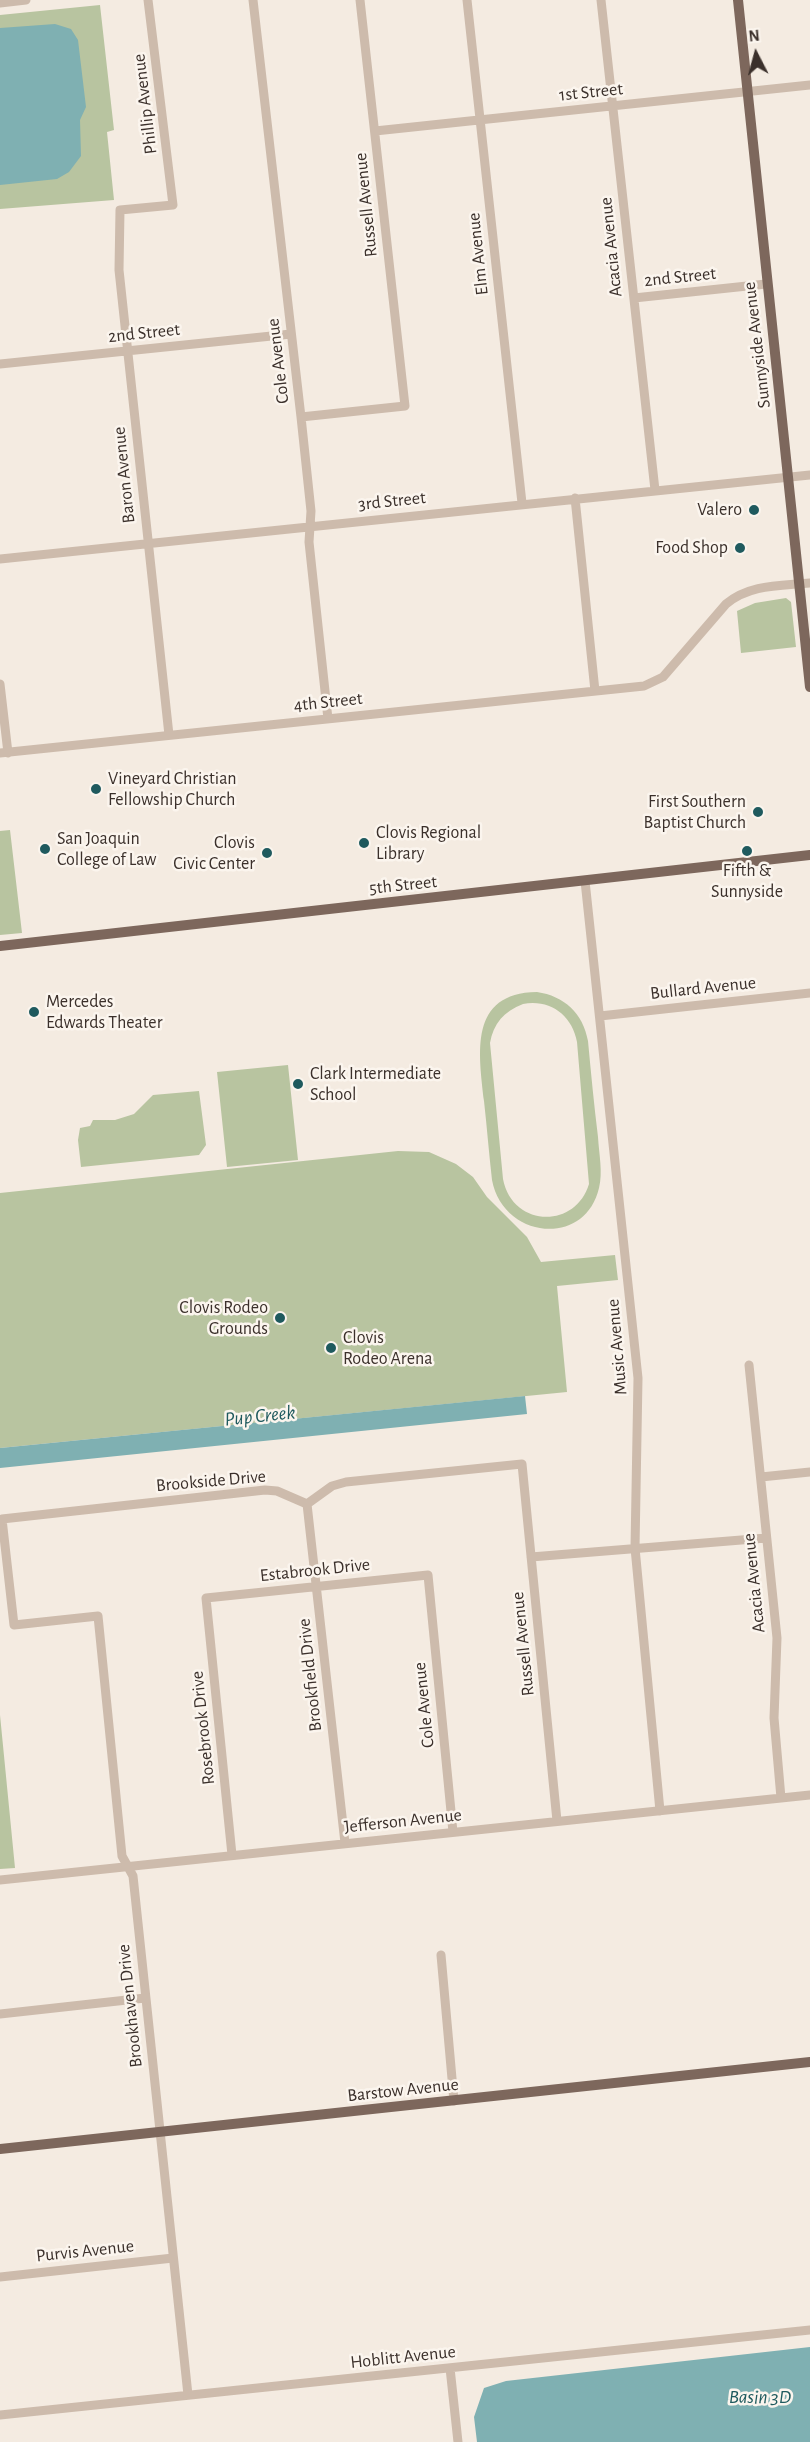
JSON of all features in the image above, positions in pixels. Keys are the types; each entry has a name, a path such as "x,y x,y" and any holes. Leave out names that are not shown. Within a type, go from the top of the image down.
{"main road":[{"name":"Sunnyside Avenue","path":"738,0 788,477 805,583 810,687"},
{"name":"5th Street","path":"0,946 810,855"},
{"name":"Barstow Avenue","path":"0,2149 810,2062"}],"street":[{"path":"0,3 26,0"},
{"name":"Phillip Avenue","path":"120,210 173,205 148,0"},
{"name":"Cole Avenue","path":"253,0 301,417 310,526 309,542 328,719"},
{"name":"Russell Avenue","path":"301,417 405,406 360,0"},
{"name":"Elm Avenue","path":"467,0 522,503"},
{"name":"Acacia Avenue","path":"601,0 655,490"},
{"name":"1st Street","path":"375,131 810,85"},
{"name":"Baron Avenue","path":"120,210 119,270 169,735"},
{"name":"2nd Street","path":"634,298 766,284"},
{"name":"2nd Street","path":"0,364 291,334"},
{"name":"3rd Street","path":"0,559 522,503 810,475"},
{"path":"575,498 595,691"},
{"name":"4th Street","path":"4,753 644,686 659,680 720,611 736,597 758,588 805,583"},
{"path":"0,684 4,753"},
{"name":"Music Avenue","path":"585,880 638,1378 635,1548 660,1811"},
{"name":"Bullard Avenue","path":"600,1016 810,993"},
{"name":"Acacia Avenue","path":"749,1365 777,1638 774,1718 781,1798"},
{"name":"Russell Avenue","path":"307,1504 332,1486 346,1482 522,1464 557,1821"},
{"path":"761,1477 810,1472"},
{"name":"Brookside Drive","path":"98,1616 14,1625 2,1519 265,1490 277,1491 307,1504"},
{"name":"Brookfield Drive","path":"307,1504 345,1843"},
{"path":"531,1557 766,1538"},
{"name":"Cole Avenue","path":"428,1575 453,1832"},
{"name":"Estabrook Drive","path":"206,1598 428,1575"},
{"name":"Rosebrook Drive","path":"206,1598 232,1855"},
{"name":"Brookhaven Drive","path":"98,1616 122,1856 133,1876 188,2395"},
{"name":"Jefferson Avenue","path":"0,1880 810,1795"},
{"path":"441,1955 454,2101"},
{"path":"0,2014 145,1998"},
{"name":"Purvis Avenue","path":"0,2277 173,2258"},
{"name":"Hoblitt Avenue","path":"0,2415 810,2330"},
{"path":"450,2368 458,2442"}],"green space":[{"path":"100,5 114,130 107,132 114,200 0,209 0,15"},
{"path":"786,598 791,602 796,647 741,653 737,611 755,603"},
{"path":"10,830 22,933 0,935 0,831"},
{"path":"537,992 556,997 564,1002 582,1022 588,1041 601,1176 591,1207 578,1220 562,1227 544,1229 527,1224 511,1215 499,1200 492,1180 480,1046 483,1029 489,1015 499,1003 515,995","holes":["533,1003 558,1011 565,1017 574,1032 577,1042 589,1184 582,1199 571,1209 558,1215 544,1217 530,1214 518,1206 509,1195 503,1179 490,1043 497,1024 505,1014 523,1004"]},
{"path":"288,1065 298,1160 227,1167 217,1072"},
{"path":"199,1091 206,1145 199,1155 81,1167 78,1140 80,1128 90,1126 93,1120 115,1120 134,1114 153,1095"},
{"name":"Clovis Rodeo Grounds","path":"398,1151 429,1152 456,1164 473,1177 487,1197 527,1237 541,1262 615,1255 618,1280 557,1286 567,1392 0,1448 0,1193"},
{"path":"0,1715 15,1868 0,1869"}],"water":[{"path":"55,24 71,29 78,40 86,107 80,120 81,156 69,172 57,179 0,185 0,28"},
{"path":"525,1396 527,1414 0,1468 0,1448"},
{"name":"Basin 3D","path":"810,2347 810,2442 477,2442 474,2417 484,2388 506,2381"}],"place":[{"name":"Valero","path":"754,510"},
{"name":"Food Shop","path":"740,548"},
{"name":"Vineyard Christian Fellowship Church","path":"96,789"},
{"name":"First Southern Baptist Church","path":"758,812"},
{"name":"Clovis Regional Library","path":"364,843"},
{"name":"San Joaquin College of Law","path":"45,849"},
{"name":"Fifth & Sunnyside","path":"747,851"},
{"name":"Clovis Civic Center","path":"267,853"},
{"name":"Mercedes Edwards Theater","path":"34,1012"},
{"name":"Clark Intermediate School","path":"298,1084"},
{"name":"Clovis Rodeo Grounds","path":"280,1318"},
{"name":"Clovis Rodeo Arena","path":"331,1348"}],"water label":[{"name":"Pup Creek","path":"260,1416"}]}
